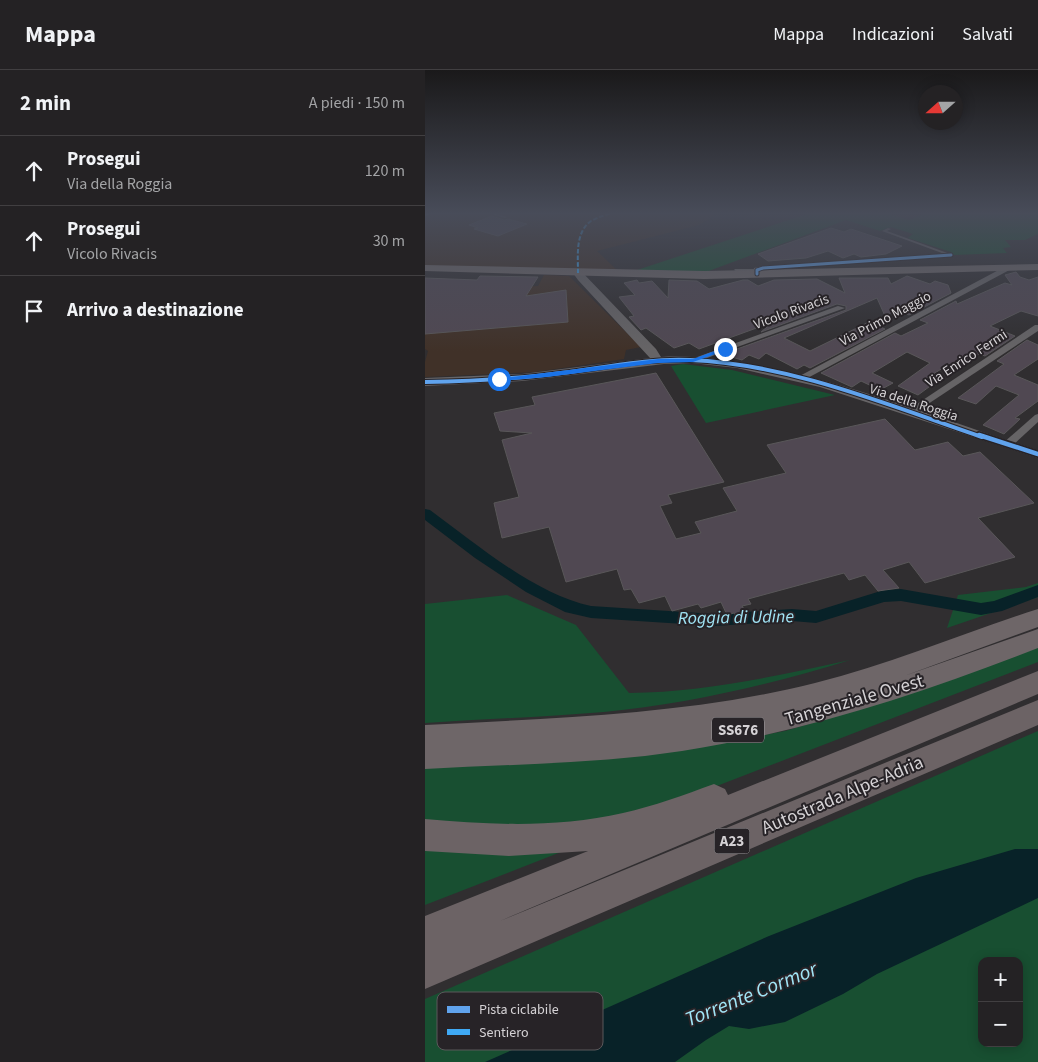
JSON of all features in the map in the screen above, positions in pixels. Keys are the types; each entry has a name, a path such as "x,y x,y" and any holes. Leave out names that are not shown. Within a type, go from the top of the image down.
{"highway":[{"name":"Tangenziale Ovest","path":"425,736 596,726 684,717 781,701 848,685 1038,618"},
{"name":"Tangenziale Ovest","path":"425,757 593,749 715,735 815,713 978,661 1038,638"},
{"name":"Autostrada Alpe-Adria","path":"425,934 1038,682"},
{"name":"Autostrada Alpe-Adria","path":"425,970 1038,712"},
{"path":"425,835 455,838 544,839 605,832 648,822 790,769 857,758"}],"main road":[{"path":"425,268 615,274 1038,267"}],"street":[{"path":"784,270 914,258"},
{"name":"Via Primo Maggio","path":"799,379 1011,267"},
{"path":"578,273 652,351 658,361"},
{"name":"Vicolo Rivacis","path":"693,360 841,308"},
{"name":"Via Enrico Fermi","path":"910,412 1038,327"},
{"name":"Via della Roggia","path":"425,382 547,375 658,361 693,360 735,366 799,379 910,412 1038,454"},
{"path":"1007,445 1038,417"}],"lane":[{"path":"736,270 757,272"}],"shaded area":[{"path":"425,258 605,258 619,272 425,266"},
{"path":"544,275 569,276 641,347 626,350 624,359 535,372 425,377 425,362 428,351 425,349 425,293 538,286"}],"green space":[{"path":"673,258 743,258 706,272 631,272"},
{"path":"683,364 732,370 835,395 706,423 671,366"},
{"path":"1038,583 1038,597 947,628 958,595 1026,587"},
{"path":"507,595 576,625 629,693 685,690 713,686 850,660 789,678 697,699 666,704 604,712 425,723 425,604"},
{"path":"1038,642 1038,662 691,796 577,826 425,828 425,766 725,742 785,731 850,712"},
{"path":"1038,731 1038,1062 425,1062 425,999 437,994 437,1050 603,1050 603,992 441,992"},
{"path":"425,844 561,852 425,905"}],"water":[{"name":"Torrente Cormor","path":"1015,849 1038,849 1038,898 877,974 843,994 785,1022 749,1029 729,1026 675,1062 485,1062 512,1050 603,1050 603,1010 769,936 916,878"}],"building":[{"path":"764,258 802,258 768,261"},
{"path":"1016,272 1020,277 1029,280 1038,277 1038,316 1021,311 990,326 1015,336 985,356 979,354 957,368 949,364 924,380 933,384 918,395 898,386 930,363 907,352 872,373 893,383 880,390 861,381 852,387 821,373 895,333 901,336 928,323 920,320 956,301 957,304 1005,283 1012,285 1005,275"},
{"path":"480,276 538,277 526,296 566,290 568,322 425,334 425,278 477,280"},
{"path":"907,276 930,284 935,281 948,285 951,293 909,315 896,310 885,316 877,298 784,338 810,351 869,322 885,329 810,368 804,365 797,369 766,353 759,359 749,355 742,360 728,356 737,349 846,310 846,306 837,304 761,332 773,322 699,349 689,343 674,348 646,328 641,330 629,317 634,316 619,297 635,295 624,283 637,280 639,283 652,281 668,298 669,280 697,281 709,289 743,280 748,280 758,286 774,280 817,279 845,293 839,278 888,278 891,284"},
{"path":"1027,340 1038,345 1038,359 1014,375 1038,385 1038,401 1015,418 1020,419 1004,434 983,425 1019,395 996,386 976,404 958,398 1004,364 997,361"},
{"path":"656,373 724,482 668,495 672,503 660,506 676,539 701,533 695,522 737,511 723,488 786,473 767,445 885,419 915,450 948,442 963,456 980,452 1034,503 978,518 1015,557 925,583 909,562 883,570 899,588 878,591 865,575 849,580 844,573 748,599 751,604 742,606 746,612 735,615 734,613 727,615 721,602 701,608 698,604 672,611 665,596 639,603 631,589 624,590 617,569 566,582 549,527 502,538 494,503 519,497 502,440 532,433 500,431 494,413 535,405 532,397"}],"waterway":[{"name":"Roggia di Udine","path":"425,513 480,554 531,588 571,608 591,612 715,620 792,615 816,617 884,596 901,595 981,609 996,607 1038,591"}],"marked path":[{"path":"578,273 579,258"}],"cycle path":[{"path":"757,274 757,270 763,268 903,258"},
{"path":"425,382 522,377 664,360 692,360 737,365 781,373 824,385 1038,454"}],"route":[{"path":"499,379 658,361 693,360 725,349"}]}
